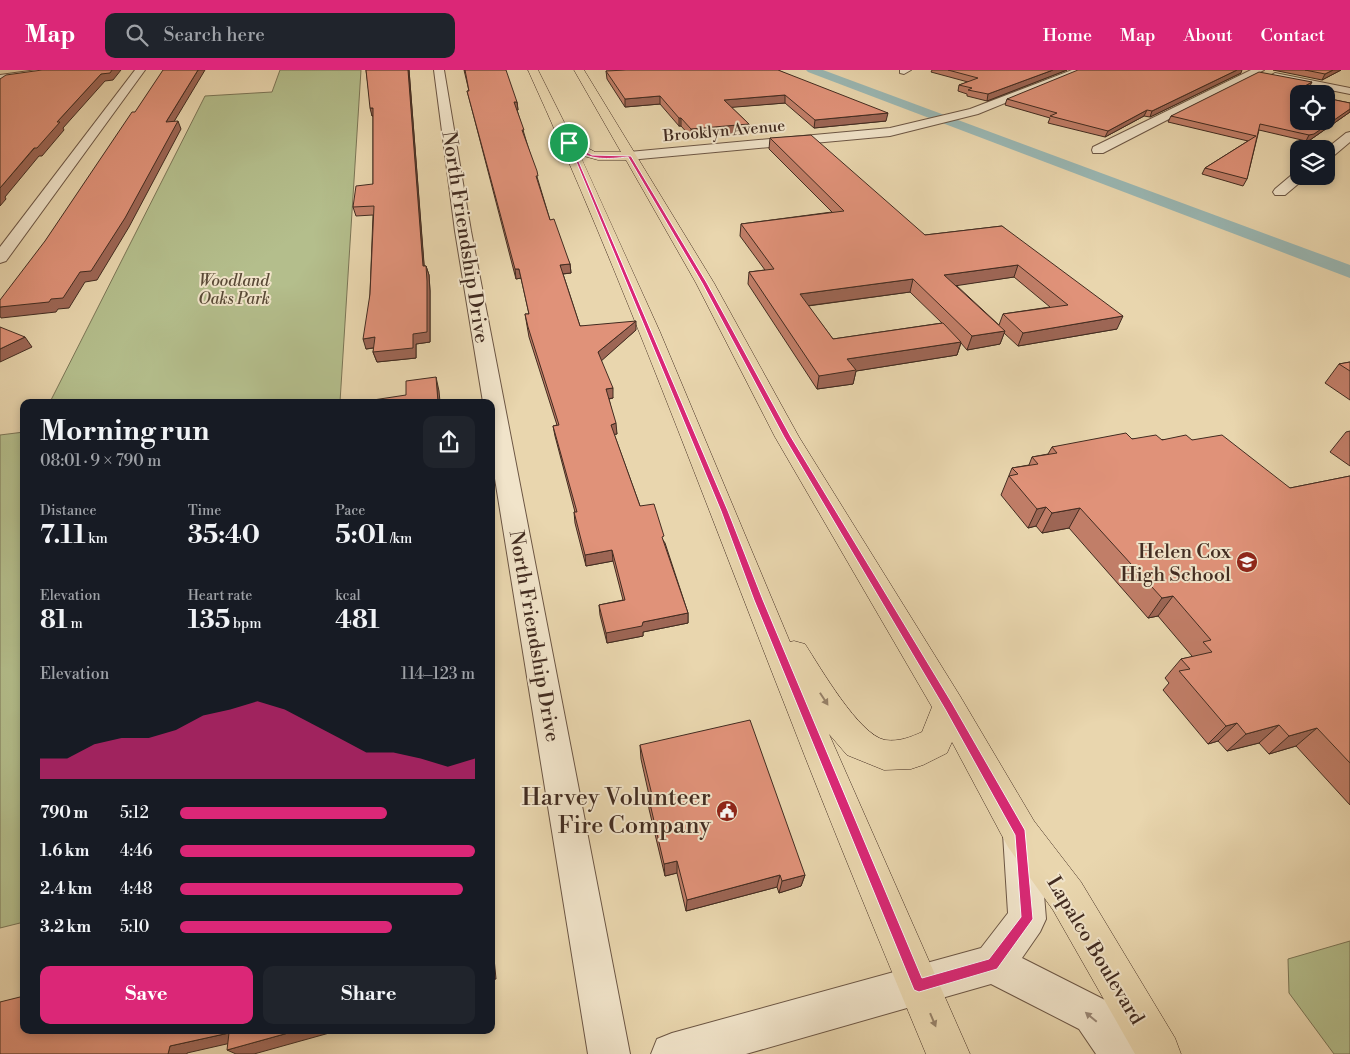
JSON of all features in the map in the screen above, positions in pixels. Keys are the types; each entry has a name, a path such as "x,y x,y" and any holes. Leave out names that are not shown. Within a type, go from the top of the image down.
{"main road":[{"name":"Lapalco Boulevard","path":"579,70 584,95 618,136 705,283 787,437 949,706 1021,834 1067,896 1159,1054"},
{"path":"550,92 569,143 724,511 758,600 948,1054"},
{"path":"569,143 581,152 592,156 605,158 629,156"},
{"path":"758,600 837,718 860,744 884,755 911,754 935,742 949,706"}],"street":[{"path":"0,78 61,70"},
{"path":"0,258 140,70"},
{"name":"North Friendship Drive","path":"439,70 463,231 493,399"},
{"name":"Brooklyn Avenue","path":"629,156 890,132 955,117 997,104 1081,70"},
{"path":"1098,150 1253,71 1350,90"},
{"path":"1335,148 1350,136"},
{"path":"1280,192 1290,184"},
{"name":"North Friendship Drive","path":"495,410 610,1054"},
{"path":"672,1054 993,964 1027,919 1021,834"},
{"path":"993,964 1093,1015 1122,1054"}],"green space":[{"name":"Woodland Oaks Park","path":"280,70 361,70 340,399 52,399 205,96 272,92"},
{"path":"20,432 20,923 0,928 0,435"},
{"path":"1350,941 1350,1054 1334,1054 1289,993 1288,959"}],"building":[{"path":"42,70 112,70 110,73 101,74 0,188 0,79 6,75"},
{"path":"163,70 198,70 166,122 178,121 125,218 91,271 80,272 63,298 51,299 49,302 0,307 0,300 45,241 132,112 135,112"},
{"path":"366,70 408,70 423,266 426,266 427,281 427,332 413,334 413,348 373,352 375,337 363,339 370,294 374,206 353,207 356,186 373,184 373,108 370,108"},
{"path":"465,70 506,70 517,102 514,102 537,171 538,176 536,176 550,220 554,219 570,264 560,265 580,326 636,321 598,352 613,388 606,389 616,423 611,425 640,506 654,504 664,536 662,537 688,613 643,622 642,626 606,633 599,605 625,600 612,550 585,555 574,512 577,512 553,426 559,425 528,327 525,314 529,314 519,269 515,269 467,91 469,91"},
{"path":"778,70 888,113 815,120 785,95 724,100 749,124 691,129 660,96 625,99 606,71"},
{"path":"948,70 1053,70 988,94 968,90 972,88 959,85 978,78"},
{"path":"1078,70 1237,70 1152,111 1147,110 1108,131 1050,116 1057,113 1007,99"},
{"path":"1305,70 1333,70 1325,74"},
{"path":"1259,72 1312,82 1307,85 1290,85 1290,130 1320,130 1309,135 1260,124 1247,179 1205,168 1256,136 1171,116"},
{"path":"1335,100 1350,103 1350,109 1335,119"},
{"path":"811,135 925,235 1002,226 1123,316 1023,333 1003,314 1068,305 1018,265 944,275 1005,331 972,336 913,279 800,294 833,339 943,323 961,342 847,359 856,370 819,376 749,272 774,269 741,224 844,211 770,138"},
{"path":"0,327 25,337 0,349"},
{"path":"1350,362 1350,371 1339,364"},
{"path":"436,377 438,399 380,399 406,395 406,381"},
{"path":"1126,433 1132,439 1156,435 1162,440 1186,435 1192,440 1222,435 1290,488 1350,476 1350,763 1317,728 1289,736 1279,725 1246,734 1237,723 1226,726 1179,671 1190,669 1181,659 1212,652 1203,642 1211,640 1173,596 1162,598 1080,508 1052,513 1046,507 1037,509 1009,476 1018,474 1012,468 1038,464 1032,457 1057,453 1052,447"},
{"path":"750,720 805,875 782,881 780,875 687,900 677,861 664,864 648,795 652,795 640,745"},
{"path":"20,997 20,1034 224,1034 170,1046 168,1054 0,1054 0,1002"},
{"path":"229,1034 285,1034 227,1050"}],"waterway":[{"path":"812,70 1350,272"}],"place":[{"name":"Helen Cox High School","path":"1247,562"},
{"name":"Harvey Volunteer Fire Company","path":"727,811"}],"route":[{"path":"569,143 581,152 592,156 605,158 629,156 705,283 768,405 949,706 1021,834 1027,919 993,964 919,986 758,600 724,511 569,143"}]}
